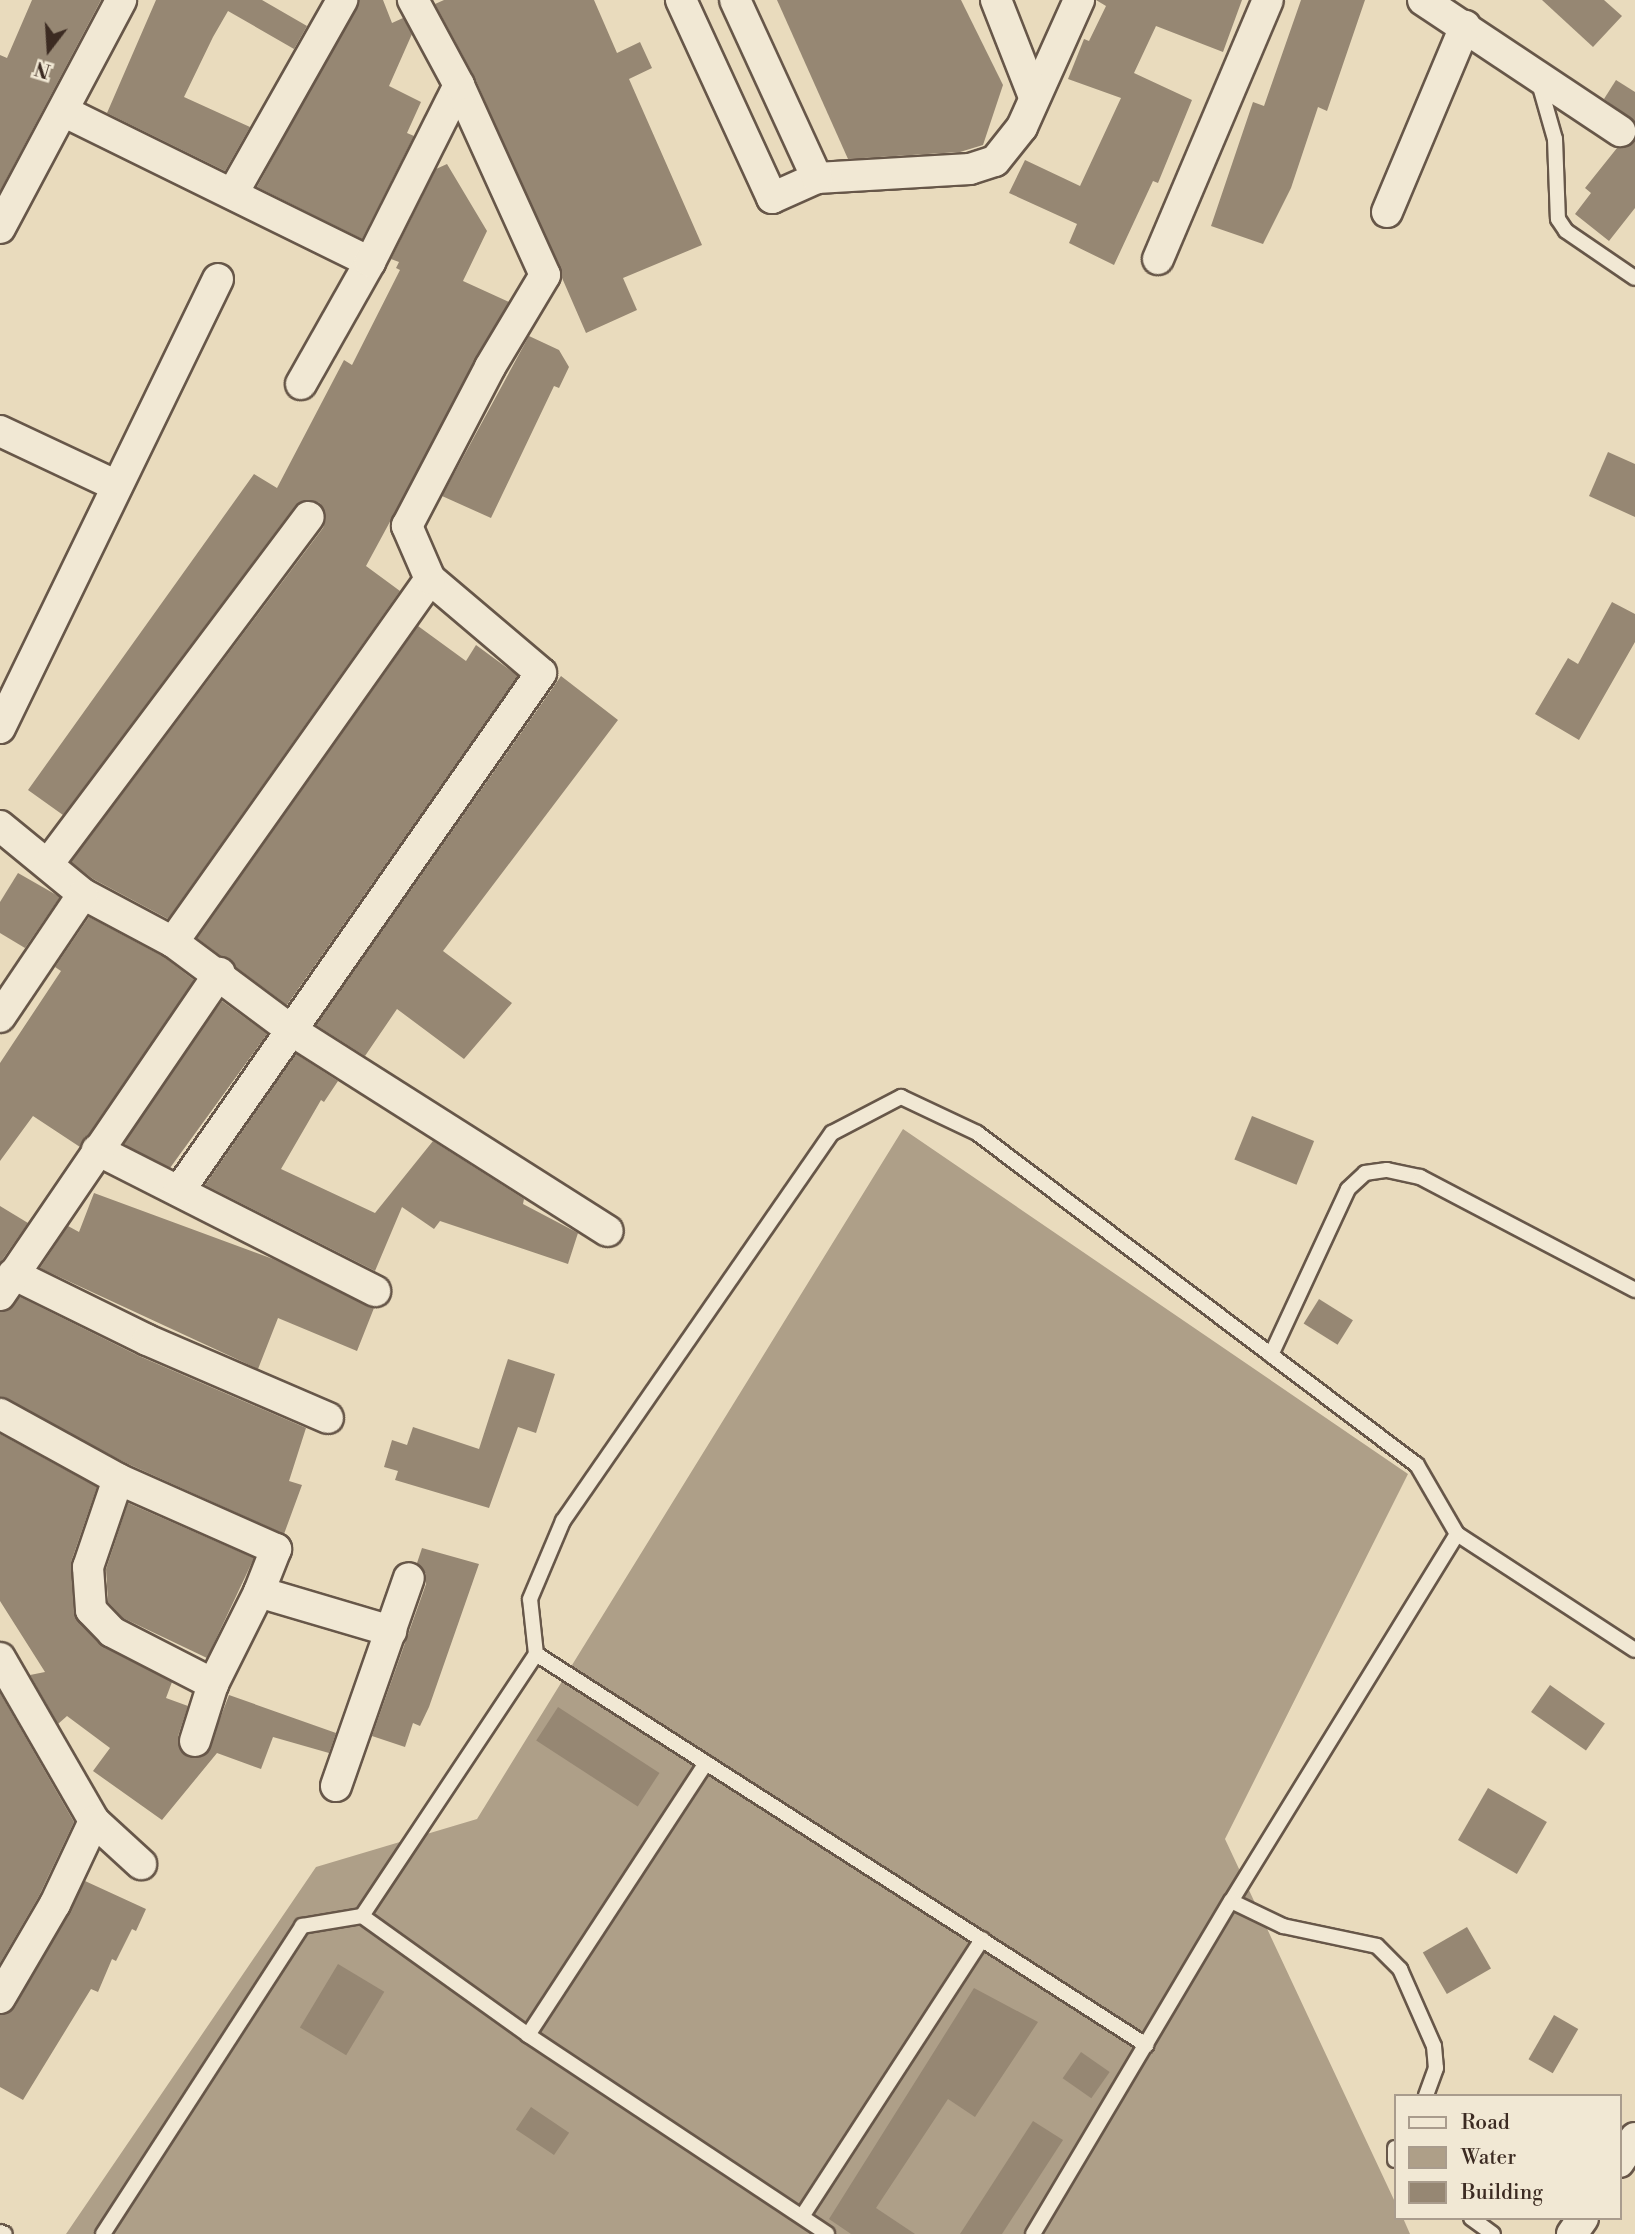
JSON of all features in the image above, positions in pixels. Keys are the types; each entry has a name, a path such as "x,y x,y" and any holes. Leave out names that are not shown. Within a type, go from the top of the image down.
{"street":[{"path":"0,228 65,111 121,0"},
{"path":"233,193 342,0"},
{"path":"179,1191 541,673 430,579 407,526 490,367 545,275 459,85 413,0"},
{"path":"681,0 772,198 817,178 970,169 995,161 1010,146 1079,0"},
{"path":"734,0 817,178"},
{"path":"996,0 1034,97"},
{"path":"1158,258 1268,0"},
{"path":"1423,0 1620,131"},
{"path":"1387,212 1465,26"},
{"path":"301,384 370,261 459,85"},
{"path":"65,111 370,261"},
{"path":"0,728 218,279"},
{"path":"0,430 117,486"},
{"path":"48,864 309,516"},
{"path":"173,942 430,579"},
{"path":"0,826 83,894 173,942 220,973 291,1030 608,1231"},
{"path":"0,1017 83,894"},
{"path":"220,973 7,1284 147,1340 328,1418"},
{"path":"97,1150 375,1291"},
{"path":"0,1414 118,1479 276,1549 259,1592 213,1684 195,1741"},
{"path":"118,1479 88,1567 92,1611 111,1632 213,1684"},
{"path":"336,1786 409,1578"},
{"path":"259,1592 391,1631"},
{"path":"0,1658 94,1821 141,1864"},
{"path":"0,1998 55,1903 94,1821"},
{"path":"1621,2159 1635,2138"}],"lane":[{"path":"1537,74 1555,139 1558,219 1566,231 1635,278"},
{"path":"362,1916 536,1654 530,1599 564,1521 832,1133 901,1097 977,1133 1417,1465 1457,1534 1635,1650"},
{"path":"1271,1355 1348,1189 1365,1174 1376,1171 1420,1177 1635,1290"},
{"path":"1034,2234 1231,1901 1457,1534"},
{"path":"536,1654 1146,2045"},
{"path":"528,2035 706,1763"},
{"path":"1231,1901 1283,1926 1377,1946 1400,1969 1434,2046 1436,2068 1427,2094"},
{"path":"103,2234 302,1926 362,1916 528,2035 803,2215 827,2234"},
{"path":"803,2215 982,1939"},
{"path":"1474,2220 1493,2234"}],"water":[{"path":"903,1129 1408,1474 1225,1839 1394,2200 1394,2220 1404,2220 1410,2234 66,2234 316,1867 477,1819"}],"building":[{"path":"32,0 101,0 0,191 0,55 7,58"},
{"path":"156,0 262,0 307,26 294,49 228,11 213,37 184,97 250,127 225,171 107,113"},
{"path":"359,0 383,0 392,23 403,18 412,34 389,86 421,102 407,133 414,136 362,239 257,187"},
{"path":"444,0 594,0 617,53 640,42 652,68 629,79 702,245 623,278 637,310 586,333 475,78 435,4"},
{"path":"777,0 961,0 1003,85 983,145 960,152 848,159"},
{"path":"1096,0 1242,0 1223,52 1156,26 1134,73 1192,100 1158,183 1153,181 1114,265 1069,243 1077,224 1009,193 1025,160 1080,186 1121,98 1068,79 1084,39 1089,41 1106,6"},
{"path":"1301,0 1365,0 1327,111 1318,107 1291,188 1263,244 1211,226 1253,102 1264,106"},
{"path":"1542,0 1604,0 1622,16 1593,47"},
{"path":"1616,80 1635,92 1635,122 1604,99"},
{"path":"1635,140 1635,208 1609,241 1575,214 1591,193 1585,188 1617,148"},
{"path":"447,164 487,231 463,281 509,302 366,566 400,591 168,919 93,879 71,862 323,528 326,518 320,503 310,500 295,506 63,815 28,790 254,474 277,488 344,360 352,365 400,270 396,268 399,262 391,259 436,169"},
{"path":"529,336 559,350 569,367 559,388 554,386 491,518 442,496"},
{"path":"1608,452 1635,464 1635,517 1589,496"},
{"path":"1612,602 1635,614 1635,642 1579,740 1535,714 1568,658 1578,664"},
{"path":"418,626 466,661 476,645 518,676 287,1005 197,938"},
{"path":"561,676 618,720 443,951 512,1003 464,1059 397,1009 365,1056 316,1025"},
{"path":"18,873 60,897 25,948 0,933 0,902"},
{"path":"89,917 164,957 194,980 80,1147 33,1116 0,1161 0,1063 61,971 55,967"},
{"path":"222,1001 267,1034 166,1174 120,1141"},
{"path":"296,1054 338,1081 324,1102 321,1100 281,1169 375,1213 433,1141 524,1199 523,1204 578,1233 568,1264 440,1221 434,1229 402,1207 375,1271 205,1185"},
{"path":"1252,1116 1314,1141 1297,1185 1234,1160"},
{"path":"94,1193 273,1259 374,1308 357,1351 278,1318 258,1369 40,1268 68,1226 79,1232"},
{"path":"0,1206 28,1223 0,1263"},
{"path":"20,1297 139,1356 306,1428 289,1481 302,1485 284,1534 126,1463 0,1397 0,1312"},
{"path":"1319,1299 1353,1320 1338,1345 1304,1324"},
{"path":"508,1359 555,1374 536,1433 518,1427 489,1508 395,1480 398,1471 384,1467 392,1440 407,1445 413,1427 479,1449"},
{"path":"0,1434 97,1487 71,1562 74,1612 104,1647 172,1682 166,1698 188,1706 178,1736 183,1753 198,1758 207,1753 229,1695 336,1733 329,1753 273,1737 261,1769 217,1753 162,1820 93,1771 110,1748 67,1716 58,1724 30,1675 45,1672 0,1601"},
{"path":"128,1503 254,1558 207,1658 123,1618 108,1602 106,1569"},
{"path":"422,1548 479,1564 429,1707 420,1726 413,1723 405,1747 372,1736 426,1584 426,1574 417,1563"},
{"path":"1550,1685 1605,1723 1586,1750 1531,1712"},
{"path":"0,1693 74,1822 39,1896 0,1963"},
{"path":"558,1707 659,1773 638,1806 536,1741"},
{"path":"1488,1788 1547,1822 1517,1874 1458,1840"},
{"path":"85,1881 146,1909 136,1931 132,1929 116,1961 112,1959 98,1992 91,1989 23,2100 0,2087 0,2015 15,2007"},
{"path":"1467,1927 1491,1969 1447,1994 1423,1953"},
{"path":"338,1964 384,1992 346,2055 300,2027"},
{"path":"974,1988 1038,2022 975,2117 948,2099 876,2208 915,2234 851,2234 829,2219"},
{"path":"1554,2015 1578,2029 1553,2073 1528,2059"},
{"path":"1081,2052 1110,2072 1091,2098 1063,2078"},
{"path":"531,2107 569,2133 554,2155 516,2129"},
{"path":"1033,2121 1063,2140 1002,2234 960,2234"}]}
